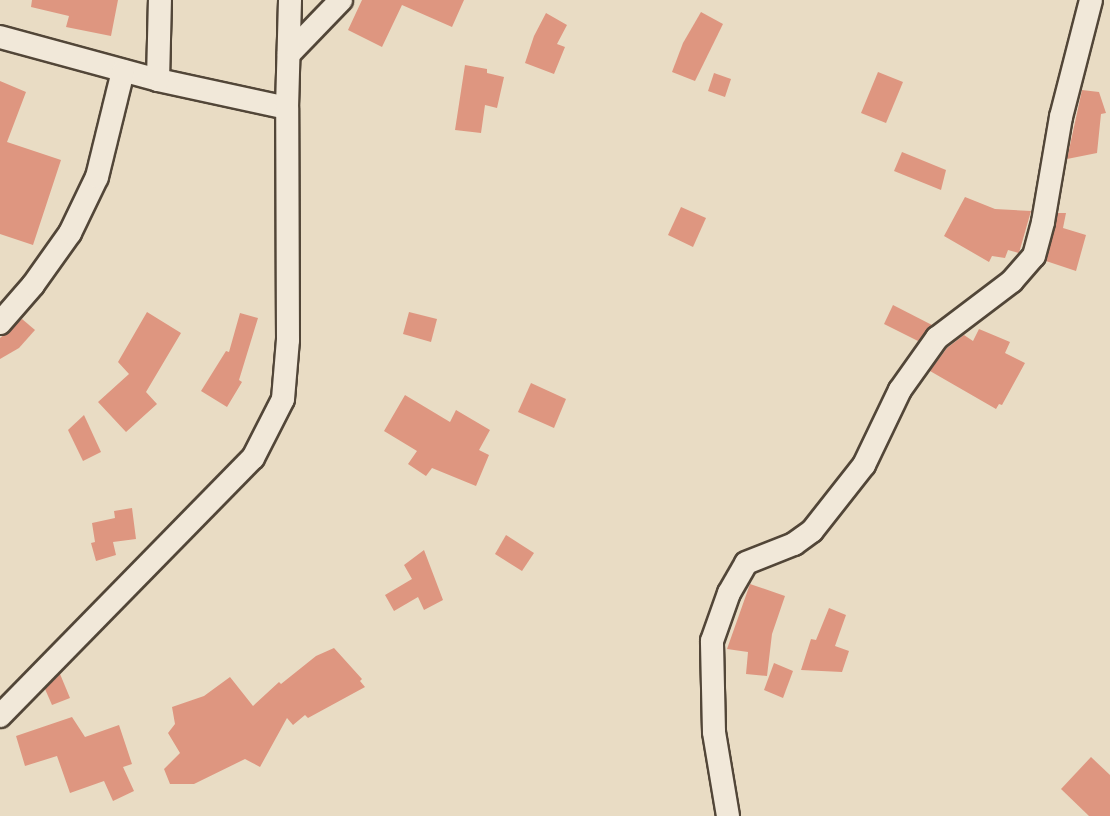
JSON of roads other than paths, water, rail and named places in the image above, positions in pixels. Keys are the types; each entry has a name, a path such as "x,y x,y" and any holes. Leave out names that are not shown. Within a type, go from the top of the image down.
{"street":[{"path":"158,81 160,0"},
{"path":"0,716 253,458 283,399 288,340 287,108 290,0"},
{"path":"290,54 341,0"},
{"path":"728,816 714,732 712,641 729,593 746,562 794,544 812,531 864,465 900,390 937,338 1012,281 1034,256 1043,222 1061,117 1091,0"},
{"path":"0,37 158,81 287,108"},
{"path":"0,323 33,285 70,233 97,177 123,71"}]}
